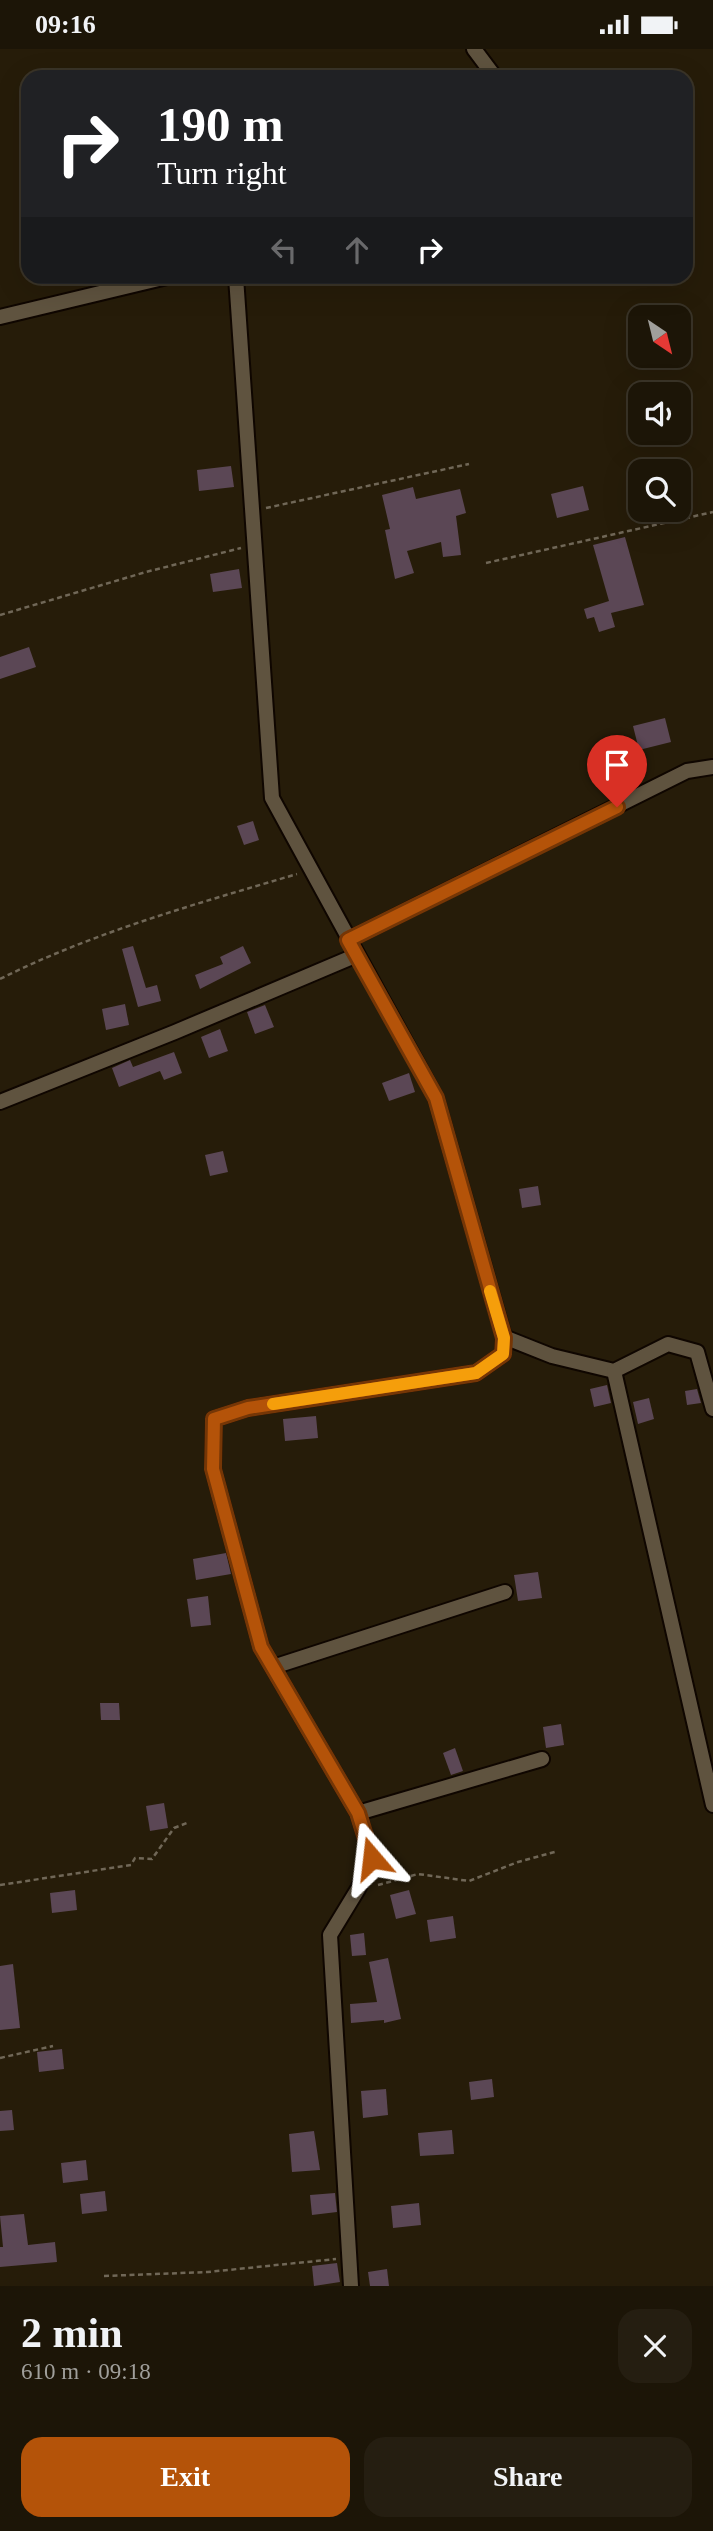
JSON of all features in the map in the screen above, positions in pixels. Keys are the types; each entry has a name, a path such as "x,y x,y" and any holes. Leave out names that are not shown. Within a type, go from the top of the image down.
{"street":[{"path":"474,49 490,70"},
{"path":"0,317 138,284"},
{"path":"236,284 272,799 436,1098 504,1338 503,1354 476,1373 248,1408 214,1419 213,1469 261,1647 358,1813 372,1858 358,1889 330,1935 351,2286"},
{"path":"348,940 687,771 713,767"},
{"path":"0,1102 357,955"},
{"path":"504,1338 552,1356 614,1371 668,1344 697,1352 713,1409"},
{"path":"614,1371 713,1805"},
{"path":"273,1667 505,1593"},
{"path":"358,1813 542,1759"}],"path":[{"path":"252,511 469,464"},
{"path":"486,563 713,512"},
{"path":"0,615 146,572 255,545"},
{"path":"0,979 37,961 148,918 310,870"},
{"path":"0,1885 131,1865 135,1858 152,1859 174,1828 187,1823"},
{"path":"371,1889 418,1874 469,1881 518,1862 558,1851"},
{"path":"0,2058 53,2046"},
{"path":"104,2276 208,2272 349,2257"}],"building":[{"path":"231,466 234,487 199,491 197,470"},
{"path":"583,486 589,510 557,518 551,494"},
{"path":"413,487 416,499 460,489 466,513 456,516 461,555 443,557 441,542 407,551 414,573 395,579 385,530 390,529 382,495"},
{"path":"625,537 644,605 611,613 615,627 599,632 594,617 587,619 584,609 609,601 593,545"},
{"path":"239,569 242,588 213,592 210,574"},
{"path":"29,647 36,667 0,679 0,657"},
{"path":"665,718 671,742 639,750 633,726"},
{"path":"253,821 259,840 244,845 237,826"},
{"path":"133,946 146,988 157,985 161,1001 138,1007 122,949"},
{"path":"243,946 251,963 200,989 195,975 223,964 220,957"},
{"path":"125,1004 129,1025 106,1030 102,1009"},
{"path":"265,1005 274,1027 255,1034 247,1012"},
{"path":"220,1029 228,1051 209,1058 201,1037"},
{"path":"174,1052 182,1073 164,1080 160,1071 119,1087 112,1068 130,1060 133,1067"},
{"path":"409,1073 415,1092 389,1101 382,1083"},
{"path":"223,1151 228,1172 210,1176 205,1155"},
{"path":"538,1186 541,1205 522,1208 519,1189"},
{"path":"607,1385 611,1403 594,1407 590,1389"},
{"path":"697,1389 701,1403 687,1405 685,1391"},
{"path":"649,1398 654,1419 638,1424 633,1402"},
{"path":"316,1416 318,1438 285,1441 283,1419"},
{"path":"226,1553 231,1574 196,1580 193,1559"},
{"path":"538,1572 542,1598 518,1601 514,1575"},
{"path":"208,1596 211,1625 191,1627 187,1599"},
{"path":"100,1703 119,1703 120,1720 101,1720"},
{"path":"561,1724 564,1745 546,1748 543,1727"},
{"path":"455,1748 463,1771 451,1775 443,1753"},
{"path":"164,1803 168,1828 150,1831 146,1806"},
{"path":"75,1890 77,1910 52,1913 50,1893"},
{"path":"409,1890 416,1914 396,1919 390,1895"},
{"path":"453,1916 456,1938 430,1942 427,1920"},
{"path":"364,1933 366,1955 352,1956 350,1935"},
{"path":"388,1958 401,2019 384,2023 384,2020 351,2023 350,2004 377,2002 369,1962"},
{"path":"13,1964 20,2028 0,2030 0,1966"},
{"path":"62,2049 64,2069 39,2072 37,2052"},
{"path":"492,2079 494,2097 471,2100 469,2082"},
{"path":"386,2089 388,2115 363,2118 361,2091"},
{"path":"12,2110 14,2130 0,2131 0,2111"},
{"path":"452,2130 454,2154 420,2156 418,2133"},
{"path":"314,2131 320,2170 292,2172 289,2134"},
{"path":"86,2160 88,2180 63,2183 61,2163"},
{"path":"105,2191 107,2211 82,2214 80,2194"},
{"path":"335,2193 337,2212 312,2215 310,2195"},
{"path":"419,2203 421,2225 393,2228 391,2206"},
{"path":"24,2214 28,2245 55,2242 57,2262 0,2267 0,2247 3,2247 0,2216"},
{"path":"337,2263 340,2282 314,2286 312,2266"},
{"path":"387,2269 389,2286 370,2286 368,2272"}],"slow traffic":[{"path":"273,1404 476,1373 503,1354 504,1338 490,1291"}],"route":[{"path":"372,1858 358,1813 261,1647 213,1469 214,1419 248,1408 476,1373 503,1354 504,1338 436,1098 348,940 617,807"}]}
